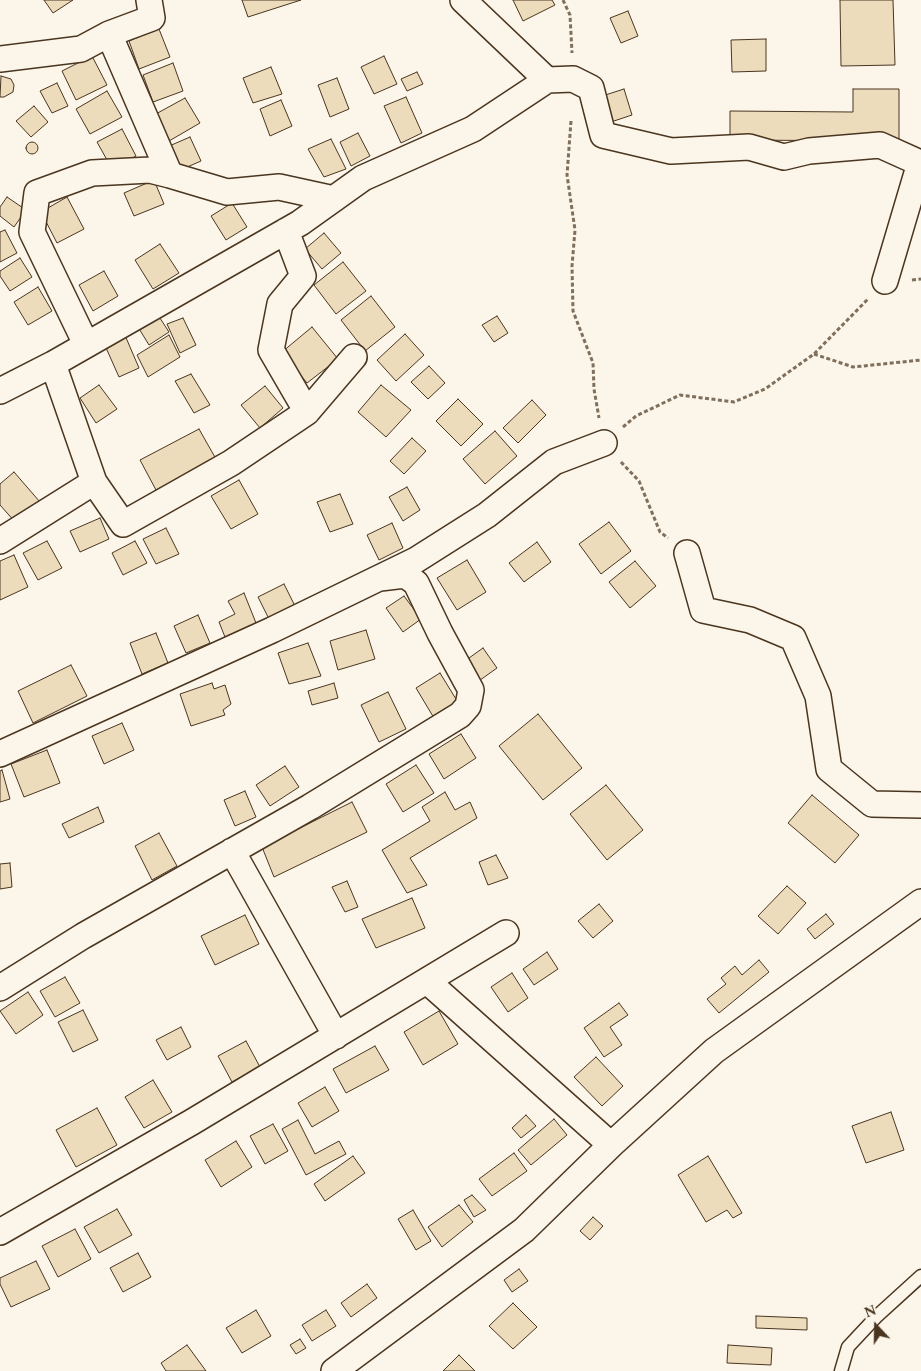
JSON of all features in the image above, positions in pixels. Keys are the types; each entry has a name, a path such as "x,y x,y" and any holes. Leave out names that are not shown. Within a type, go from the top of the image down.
{"street":[{"path":"0,59 81,49 109,34 152,18 149,0"},
{"path":"463,0 548,80"},
{"path":"109,34 170,175"},
{"path":"0,392 53,364 286,231 363,178 473,129 548,80 573,79 591,88 603,135 671,151 749,148 784,157 809,151 880,144 920,163 885,281"},
{"path":"86,344 32,232 37,193 92,173 150,170 227,192 279,187 334,198"},
{"path":"286,231 303,276 280,304 271,350 307,412"},
{"path":"53,364 94,482 123,524 231,463 307,412 354,357"},
{"path":"0,754 272,630 416,560 487,515 554,462 604,443"},
{"path":"0,541 94,482"},
{"path":"687,553 703,610 750,620 793,638 818,696 829,769 872,804 921,805"},
{"path":"0,988 83,936 232,851 460,715 468,706 471,690 440,634 416,583 405,576 380,578"},
{"path":"232,851 336,1036"},
{"path":"334,1371 524,1230 611,1145 714,1052 921,902"},
{"path":"0,1232 336,1036 506,933"},
{"path":"427,981 611,1145"}],"lane":[{"path":"841,1371 848,1347 877,1316 921,1276"}],"path":[{"path":"563,0 570,15 573,79 567,175 575,230 572,266 573,311 592,363 594,389 604,443 639,481 660,532 687,553"},
{"path":"604,443 636,416 680,395 734,402 765,389 814,354 885,281 921,279"},
{"path":"814,354 853,367 921,360"}],"building":[{"path":"44,0 73,0 53,13"},
{"path":"242,0 301,0 248,17"},
{"path":"513,0 552,0 555,5 523,21"},
{"path":"840,0 893,0 895,65 841,66"},
{"path":"628,11 638,36 621,43 610,18"},
{"path":"159,29 170,57 139,69 129,41"},
{"path":"766,39 766,71 732,72 731,40"},
{"path":"92,56 107,85 76,100 62,71"},
{"path":"384,56 397,84 374,94 361,67"},
{"path":"173,63 183,91 153,102 143,75"},
{"path":"271,67 282,94 253,103 243,78"},
{"path":"417,72 423,84 407,91 401,79"},
{"path":"1,76 11,79 14,85 13,92 4,97 0,97"},
{"path":"337,78 349,109 330,117 318,85"},
{"path":"57,83 68,106 52,113 40,91"},
{"path":"624,89 632,115 608,123 599,97"},
{"path":"853,89 899,89 899,141 730,140 730,111 853,112"},
{"path":"107,91 122,117 90,134 76,109"},
{"path":"406,97 422,133 401,143 384,106"},
{"path":"185,98 200,123 169,141 154,115"},
{"path":"281,100 292,126 270,136 260,109"},
{"path":"34,106 48,122 31,137 16,121"},
{"path":"122,129 136,156 112,169 97,142"},
{"path":"358,133 370,156 351,166 340,142"},
{"path":"190,137 201,161 178,171 167,147"},
{"path":"331,139 346,169 324,177 308,149"},
{"path":"30,142 34,142 38,148 34,154 30,154 26,150 26,146"},
{"path":"154,180 164,204 134,216 124,193"},
{"path":"7,197 26,210 14,227 0,216 0,207"},
{"path":"67,197 84,229 57,243 41,212"},
{"path":"232,203 247,227 226,240 211,216"},
{"path":"5,230 17,253 0,262 0,232"},
{"path":"324,233 341,253 322,269 305,249"},
{"path":"160,244 179,273 153,289 135,260"},
{"path":"20,258 32,277 10,291 0,276 0,271"},
{"path":"343,262 366,291 336,314 314,285"},
{"path":"104,271 118,296 93,311 79,285"},
{"path":"38,287 52,311 28,325 14,302"},
{"path":"371,296 395,327 365,351 341,320"},
{"path":"158,315 169,332 149,345 138,327"},
{"path":"497,316 508,333 494,342 482,325"},
{"path":"183,318 196,345 180,353 167,324"},
{"path":"312,327 338,359 307,383 282,352"},
{"path":"124,333 139,368 119,377 103,341"},
{"path":"405,334 424,355 396,381 377,360"},
{"path":"169,335 180,357 148,377 137,355"},
{"path":"429,366 445,383 428,399 411,382"},
{"path":"191,374 210,405 194,413 175,381"},
{"path":"99,385 117,409 96,423 80,398"},
{"path":"381,385 411,410 386,437 358,412"},
{"path":"265,386 283,408 260,428 241,405"},
{"path":"458,399 483,424 461,446 436,421"},
{"path":"532,400 546,415 518,443 503,428"},
{"path":"199,429 216,459 156,490 140,460"},
{"path":"495,431 517,456 485,484 463,459"},
{"path":"412,438 426,451 404,474 390,461"},
{"path":"14,472 40,502 16,523 0,505 0,484"},
{"path":"239,480 258,514 231,529 211,496"},
{"path":"407,487 420,510 403,521 389,497"},
{"path":"340,494 353,524 330,532 317,502"},
{"path":"100,518 109,539 80,552 70,531"},
{"path":"609,522 631,551 601,574 579,544"},
{"path":"392,523 403,548 379,560 367,535"},
{"path":"166,528 179,554 156,564 143,539"},
{"path":"47,541 62,568 38,580 23,553"},
{"path":"135,541 147,563 123,575 112,553"},
{"path":"537,542 551,562 524,582 509,563"},
{"path":"14,555 28,587 0,600 0,561"},
{"path":"467,560 486,592 457,610 437,578"},
{"path":"635,561 656,586 630,608 609,582"},
{"path":"284,584 295,606 269,619 258,597"},
{"path":"244,593 256,623 225,637 219,622 235,614 228,601"},
{"path":"404,596 421,619 403,632 386,608"},
{"path":"198,615 210,643 186,653 174,626"},
{"path":"366,630 375,659 338,670 330,641"},
{"path":"156,633 168,663 142,674 130,643"},
{"path":"308,643 321,676 289,684 278,653"},
{"path":"483,648 497,668 476,683 462,663"},
{"path":"71,665 87,696 33,723 18,691"},
{"path":"440,673 459,704 434,718 416,688"},
{"path":"212,683 214,689 225,685 231,704 223,710 225,715 191,726 180,694"},
{"path":"334,683 338,698 312,705 308,691"},
{"path":"388,692 406,729 379,742 361,705"},
{"path":"538,714 582,768 543,800 499,746"},
{"path":"122,723 134,750 104,764 92,736"},
{"path":"461,734 476,758 444,779 429,754"},
{"path":"47,750 60,783 24,797 11,764"},
{"path":"416,765 434,793 403,812 386,784"},
{"path":"285,766 299,787 270,806 256,785"},
{"path":"2,770 10,799 0,802 0,771"},
{"path":"606,785 643,830 607,860 570,814"},
{"path":"245,791 256,817 235,826 224,800"},
{"path":"445,792 455,810 470,802 477,818 410,858 427,885 407,893 382,850 430,821 422,807"},
{"path":"812,795 859,835 835,863 788,823"},
{"path":"352,802 367,832 274,877 262,847"},
{"path":"98,807 104,822 69,838 62,824"},
{"path":"159,833 177,866 152,880 135,846"},
{"path":"496,855 508,878 488,885 479,862"},
{"path":"10,863 12,887 0,889 0,864"},
{"path":"347,881 358,907 345,912 332,887"},
{"path":"787,886 806,903 778,934 758,916"},
{"path":"412,898 425,928 376,948 362,919"},
{"path":"599,904 613,921 593,938 578,921"},
{"path":"826,914 834,924 815,939 807,929"},
{"path":"245,915 259,944 215,965 201,936"},
{"path":"547,952 558,969 534,985 523,969"},
{"path":"759,960 769,972 719,1013 707,999 726,984 721,978 735,966 742,975"},
{"path":"512,973 528,998 508,1012 491,987"},
{"path":"65,977 80,1003 55,1017 40,991"},
{"path":"28,992 43,1015 16,1034 0,1011"},
{"path":"619,1003 628,1015 610,1027 622,1045 604,1057 584,1028"},
{"path":"83,1010 98,1040 73,1052 58,1022"},
{"path":"439,1011 458,1044 423,1065 404,1032"},
{"path":"181,1027 191,1047 167,1060 156,1040"},
{"path":"246,1041 260,1067 232,1082 218,1056"},
{"path":"375,1046 389,1070 346,1093 333,1069"},
{"path":"596,1057 623,1086 602,1106 574,1077"},
{"path":"153,1080 172,1112 144,1128 125,1097"},
{"path":"325,1087 339,1111 312,1127 298,1103"},
{"path":"97,1108 117,1145 76,1167 56,1130"},
{"path":"891,1112 904,1150 866,1163 852,1126"},
{"path":"526,1115 536,1126 521,1138 512,1128"},
{"path":"554,1119 567,1135 531,1165 518,1150"},
{"path":"298,1120 315,1154 339,1141 346,1154 306,1175 282,1129"},
{"path":"273,1124 288,1151 265,1164 250,1136"},
{"path":"236,1141 252,1167 221,1187 205,1160"},
{"path":"514,1153 527,1171 492,1196 479,1179"},
{"path":"353,1156 365,1173 325,1201 314,1184"},
{"path":"708,1156 742,1213 733,1218 727,1210 706,1222 678,1175"},
{"path":"472,1195 486,1210 474,1217 464,1200"},
{"path":"459,1205 473,1222 442,1247 428,1227"},
{"path":"117,1209 132,1235 99,1253 84,1227"},
{"path":"413,1210 431,1241 416,1250 398,1219"},
{"path":"593,1217 603,1226 590,1240 580,1231"},
{"path":"75,1229 91,1259 58,1277 42,1246"},
{"path":"138,1253 151,1277 123,1292 110,1268"},
{"path":"36,1261 50,1289 11,1307 0,1284 0,1278"},
{"path":"519,1269 528,1281 512,1292 504,1280"},
{"path":"367,1284 377,1298 351,1317 341,1303"},
{"path":"513,1303 537,1327 513,1349 489,1326"},
{"path":"256,1310 271,1336 242,1353 226,1328"},
{"path":"326,1310 336,1326 312,1341 302,1325"},
{"path":"756,1316 807,1318 807,1330 756,1328"},
{"path":"300,1339 306,1348 296,1354 290,1345"},
{"path":"187,1345 206,1371 166,1371 161,1363"},
{"path":"728,1345 772,1348 771,1365 727,1363"},
{"path":"459,1355 475,1371 443,1371"}]}
